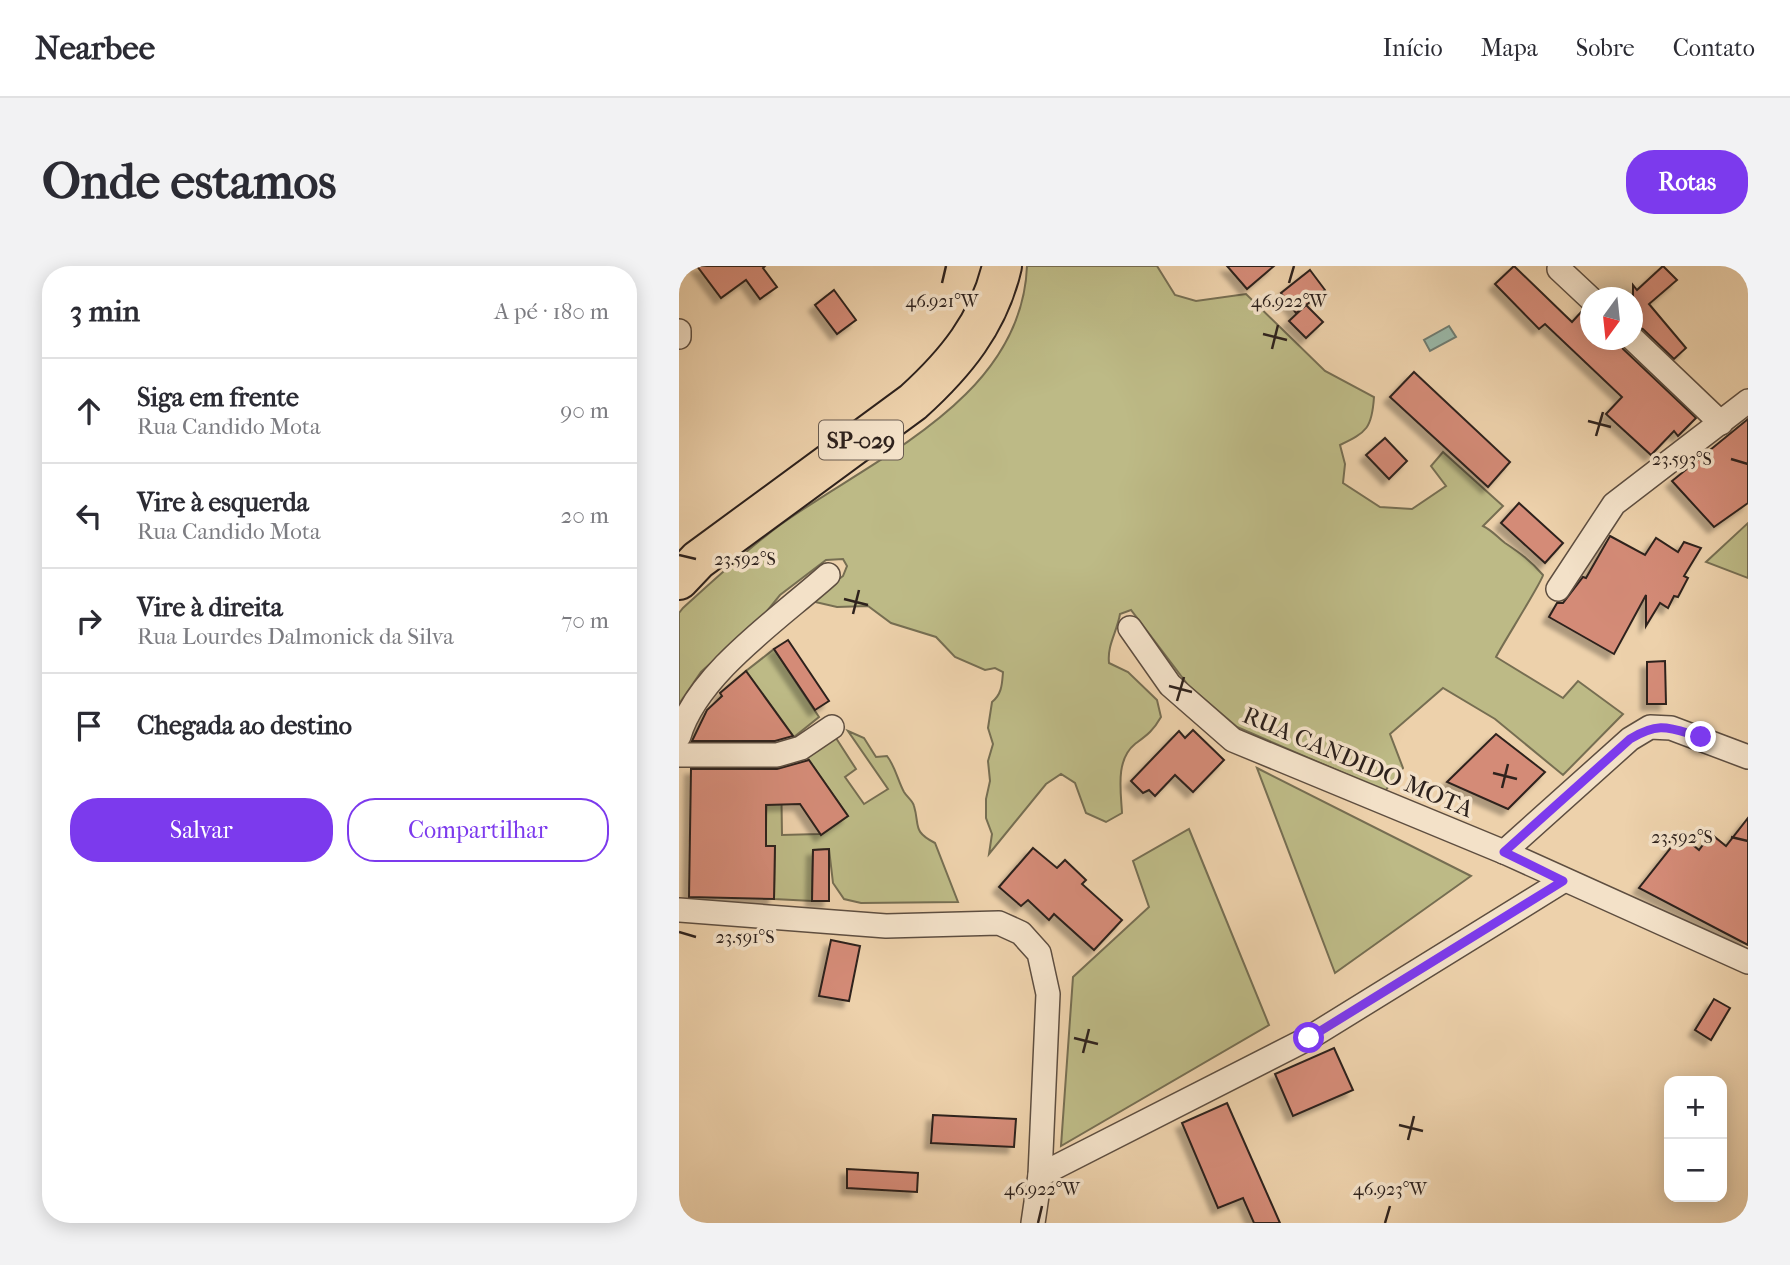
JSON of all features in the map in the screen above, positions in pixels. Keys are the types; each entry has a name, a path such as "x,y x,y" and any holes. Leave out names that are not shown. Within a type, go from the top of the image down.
{"highway":[{"name":"SP-029","path":"679,580 698,560 913,402 940,378 967,347 985,315 1002,266"}],"street":[{"path":"1559,269 1580,289"},
{"path":"679,331 679,337"},
{"path":"1643,349 1721,423"},
{"path":"1558,589 1614,504 1748,401"},
{"path":"679,736 684,719 701,690 828,575"},
{"name":"RUA CANDIDO MOTA","path":"1130,628 1170,685 1233,740 1504,852 1563,881 1748,962"},
{"path":"679,755 777,755 801,748 832,727"},
{"path":"1504,852 1630,739 1650,727 1671,728 1748,757"},
{"path":"1040,1175 1309,1038 1563,881"},
{"path":"679,910 885,926 999,923 1021,933 1039,953 1048,994 1040,1175 1033,1223"}],"shaded area":[{"path":"1027,266 1157,266 1175,295 1196,301 1246,294 1325,371 1374,397 1372,416 1366,428 1340,445 1345,464 1343,483 1380,507 1412,509 1446,486 1431,466 1443,452 1503,506 1483,526 1543,575 1496,657 1563,698 1578,681 1623,714 1563,775 1495,719 1443,688 1390,734 1403,768 1385,791 1237,727 1188,685 1131,610 1120,614 1109,650 1109,663 1128,672 1157,700 1161,717 1124,759 1120,786 1122,813 1106,822 1086,813 1075,783 1061,774 1046,784 989,854 992,834 986,818 986,799 990,781 988,761 993,744 988,728 992,702 1000,692 1003,672 995,668 985,670 955,657 936,637 891,623 868,606 837,607 811,601 843,576 847,566 843,559 826,560 780,595 762,617 701,672 679,704 679,613 718,576 780,525 898,449 937,420 971,389 999,353 1019,313"},
{"path":"1449,326 1456,337 1430,351 1424,340"},
{"path":"1748,523 1748,578 1706,562"},
{"path":"774,649 819,717 794,737 746,671"},
{"path":"848,731 864,738 876,757 887,756 890,760 904,792 913,804 918,828 935,843 958,902 861,903 844,899 833,883 829,849 813,850 812,901 774,899 775,847 759,846 766,828 767,769 781,768 782,835 819,834 848,816 806,756 836,738 856,769 845,777 864,804 888,789"},
{"path":"1257,768 1471,876 1335,973"},
{"path":"1189,829 1269,1025 1061,1146 1073,977 1149,907 1133,861"}],"building":[{"path":"697,266 765,266 763,268 777,287 760,299 746,280 721,298"},
{"path":"1227,266 1274,266 1247,289"},
{"path":"1514,266 1572,322 1580,313 1580,350 1624,350 1696,418 1678,436 1674,431 1651,455 1606,414 1622,397 1545,324 1539,329 1495,284"},
{"path":"1663,266 1677,280 1649,304 1686,348 1674,359 1643,329 1643,287 1640,287"},
{"path":"1310,270 1325,290 1296,313 1281,293"},
{"path":"834,290 856,320 837,334 815,305"},
{"path":"1306,305 1323,322 1306,338 1289,321"},
{"path":"1414,372 1510,462 1488,487 1390,397"},
{"path":"1748,419 1748,503 1714,527 1672,481"},
{"path":"1385,438 1407,461 1389,479 1366,455"},
{"path":"1519,503 1563,543 1545,563 1501,523"},
{"path":"1610,536 1645,555 1656,538 1678,552 1684,542 1701,548 1684,576 1688,578 1678,597 1674,596 1668,608 1660,603 1646,626 1646,595 1614,654 1549,617 1557,603 1563,603 1583,577 1586,578"},
{"path":"788,640 829,701 815,710 774,649"},
{"path":"1665,661 1666,704 1647,704 1647,662"},
{"path":"746,671 793,736 775,741 692,741 707,710 722,696 720,693"},
{"path":"1193,730 1224,760 1193,792 1175,775 1155,796 1149,790 1143,793 1131,781 1179,731 1185,738"},
{"path":"1496,734 1545,772 1508,809 1447,782"},
{"path":"809,760 848,816 821,835 800,804 766,805 766,846 775,846 774,899 689,897 691,769 777,769"},
{"path":"1748,818 1748,945 1639,888 1681,835 1699,850 1711,834 1726,846"},
{"path":"1033,848 1057,868 1065,860 1086,880 1082,884 1122,920 1094,950 1054,914 1049,920 1028,900 1021,906 999,887"},
{"path":"829,849 829,901 812,901 813,850"},
{"path":"831,940 860,946 849,1001 819,996"},
{"path":"1714,999 1730,1008 1711,1040 1695,1030"},
{"path":"1334,1048 1353,1090 1293,1116 1275,1074"},
{"path":"1227,1103 1280,1223 1254,1223 1243,1198 1218,1208 1182,1123"},
{"path":"933,1115 1016,1119 1014,1147 931,1143"},
{"path":"847,1169 918,1173 917,1192 847,1188"}],"route":[{"path":"1309,1038 1563,881 1504,852 1630,739 1650,727 1671,728 1701,737"}]}
